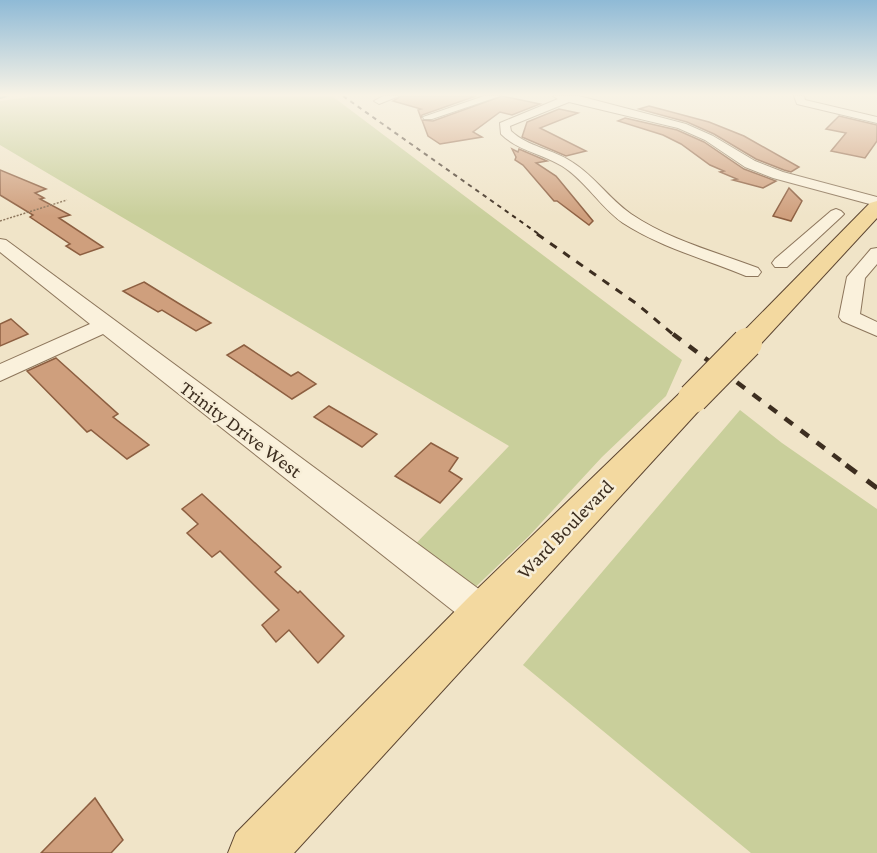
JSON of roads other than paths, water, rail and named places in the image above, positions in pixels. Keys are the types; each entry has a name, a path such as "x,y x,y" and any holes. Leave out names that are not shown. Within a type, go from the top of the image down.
{"main road":[{"name":"Ward Boulevard","path":"256,853 483,613 877,207"}],"street":[{"path":"509,136 570,166 618,212 638,225 667,239 752,272"},
{"path":"704,136 739,158 763,169 877,202"},
{"path":"781,263 836,214"},
{"path":"818,231 846,239"},
{"name":"Trinity Drive West","path":"0,244 483,613"},
{"path":"877,253 856,277 849,316 877,330"},
{"path":"0,373 104,325"}],"railway":[{"path":"399,136 540,235"},
{"path":"537,234 637,304 675,336"},
{"path":"673,334 848,466"},
{"path":"846,465 877,488"}]}
